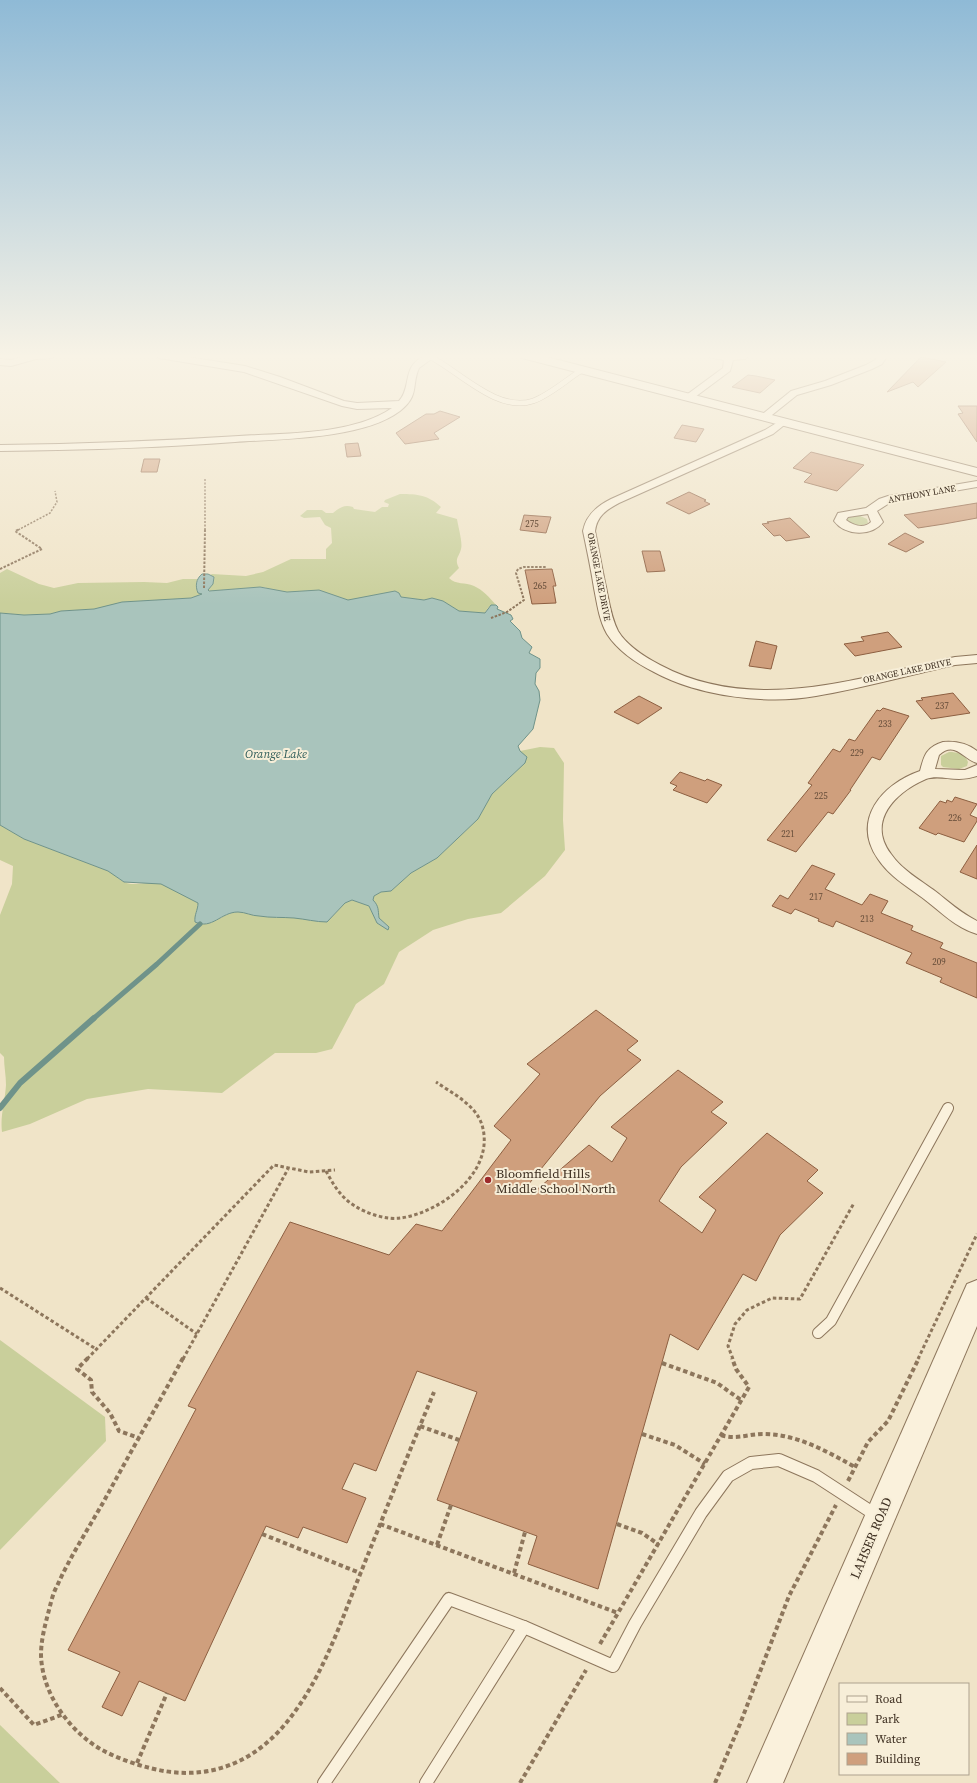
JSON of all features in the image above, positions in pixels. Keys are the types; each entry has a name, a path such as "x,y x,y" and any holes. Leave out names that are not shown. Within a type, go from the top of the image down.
{"street":[{"path":"0,448 175,443 252,438"},
{"name":"ORANGE LAKE DRIVE","path":"756,438 615,501 594,516 589,525 589,531 606,617 613,633 624,646 641,660 671,676 718,690 769,695 815,692 955,661 977,659"},
{"path":"846,438 977,472"},
{"name":"ANTHONY LANE","path":"870,510 882,501 888,499 977,484"},
{"path":"927,774 932,753 940,747 946,746 961,748 973,754 977,759"},
{"path":"977,769 972,773 964,774 927,774 903,787 882,803 875,818 874,833 876,841 885,857 902,875 958,918 977,928"},
{"name":"LAHSER ROAD","path":"765,1783 977,1293"}],"lane":[{"path":"818,1333 831,1321 948,1108"},
{"path":"324,1783 449,1599 524,1627 613,1666 635,1624 701,1513 728,1476 751,1463 779,1460 816,1476 880,1518"},
{"path":"426,1783 524,1627"}],"path":[{"path":"204,588 205,479"},
{"path":"0,569 42,549 15,531 50,513 57,502 55,491"},
{"path":"491,618 507,612 519,605 524,600 516,573 518,569 524,567 546,567"},
{"path":"326,1171 339,1193 359,1209 381,1215 401,1218 418,1213 451,1197 477,1169 484,1154 485,1138 482,1124 473,1110 436,1082"},
{"path":"139,1438 119,1431 110,1413 92,1392 91,1380 77,1369 274,1165 309,1172 335,1170"},
{"path":"288,1169 56,1587 47,1619 41,1649 43,1676 57,1705 76,1730 95,1746 119,1758 176,1773 202,1771 235,1765 262,1749 287,1722 318,1677 434,1392"},
{"path":"520,1783 749,1387 736,1369 728,1346 735,1324 746,1310 772,1298 800,1299 854,1203"},
{"path":"0,1288 96,1349"},
{"path":"146,1298 197,1334"},
{"path":"662,1363 717,1383 741,1400"},
{"path":"420,1426 459,1440"},
{"path":"642,1434 675,1445 705,1464"},
{"path":"721,1435 730,1439 762,1434 799,1439 822,1448 855,1467"},
{"path":"437,1545 451,1505"},
{"path":"380,1524 618,1613"},
{"path":"617,1524 642,1533 658,1544"},
{"path":"514,1573 525,1532"},
{"path":"262,1534 360,1573"},
{"path":"0,1688 34,1726 64,1714"},
{"path":"137,1763 167,1693"}],"green space":[{"path":"400,494 412,494 432,500 441,507 436,513 457,519 461,543 461,549 457,560 459,568 449,578 455,582 471,585 477,588 486,594 496,605 488,608 485,613 459,611 443,601 432,598 424,600 401,597 348,600 330,594 280,592 263,587 214,592 208,590 213,584 214,577 210,575 212,574 246,576 263,572 291,559 326,559 326,549 332,543 331,528 325,525 320,517 304,518 300,516 307,510 322,510 326,513 333,513 344,506 347,506 353,507 354,509 375,512 382,507 388,507 389,504 384,502 385,500"},
{"path":"858,515 867,519 868,523 856,525 846,519 847,517"},
{"path":"7,569 39,584 54,588 78,583 167,583 183,579 198,579 197,582 203,594 191,598 118,603 112,606 94,609 61,611 50,614 24,615 0,613 0,573"},
{"path":"540,747 554,748 564,763 563,820 565,850 545,876 501,913 468,919 433,930 399,952 384,984 356,1004 332,1049 316,1053 275,1053 222,1093 148,1089 87,1099 30,1124 2,1132 2,1114 6,1085 4,1057 0,1053 0,915 12,884 13,866 0,860 0,825 24,839 108,871 121,881 131,884 158,883 172,888 198,903 195,922 201,924 207,924 232,913 238,912 257,916 297,918 319,922 331,918 345,903 352,900 369,906 377,923 389,927 379,918 377,906 373,900 374,896 381,892 391,891 411,873 437,858 478,819 492,794 525,763 523,755 520,751"},
{"path":"949,752 963,755 967,759 967,766 959,769 943,767 941,765 941,756"},
{"path":"0,1340 105,1417 106,1441 0,1550"},
{"path":"0,1725 60,1783 0,1783"}],"water":[{"name":"Orange Lake","path":"202,574 208,574 214,577 213,584 208,590 209,591 260,587 287,592 319,590 348,600 395,591 399,593 401,597 424,600 432,598 443,601 459,611 485,613 491,605 496,605 498,607 497,609 511,615 513,619 510,621 520,631 522,638 532,647 529,653 540,659 540,668 536,673 535,684 539,691 540,700 533,729 518,746 520,751 527,757 525,763 492,794 478,819 437,858 411,873 391,891 381,892 374,896 373,900 377,906 379,918 389,927 388,930 377,923 369,906 352,900 345,903 327,922 294,918 256,916 238,912 226,915 206,924 201,924 195,922 198,903 161,884 124,882 108,871 24,839 0,825 0,613 24,615 50,614 61,611 94,609 122,602 191,598 202,594 198,593 196,585 198,578"}],"building":[{"path":"400,438 439,439 405,444"},
{"path":"675,438 698,438 696,442"},
{"path":"358,443 361,456 347,457 345,444"},
{"path":"811,452 864,465 837,491 804,482 812,474 793,468"},
{"path":"144,459 160,459 157,472 141,472"},
{"path":"689,492 706,500 704,501 710,504 689,514 666,503"},
{"path":"977,503 977,518 944,524 918,528 904,515"},
{"path":"524,515 551,517 546,533 520,530"},
{"path":"790,518 810,537 786,541 780,535 774,536 762,524 769,523 767,522"},
{"path":"905,533 924,542 906,552 888,544"},
{"path":"642,551 660,551 665,571 647,572"},
{"path":"552,569 556,586 553,586 556,603 532,604 525,570"},
{"path":"888,632 902,647 855,656 844,644 864,641 861,637"},
{"path":"756,641 777,646 771,669 749,666"},
{"path":"953,693 970,713 931,719 916,701 923,700 921,698"},
{"path":"639,696 662,708 638,724 614,712"},
{"path":"883,708 909,716 880,760 872,757 851,790 833,814 828,812 796,852 767,840 812,785 808,783 833,749 840,752 849,739 855,741 877,710 880,711"},
{"path":"680,772 705,781 707,779 722,785 707,803 673,790 677,786 670,783"},
{"path":"955,797 977,804 970,815 977,818 977,821 964,842 938,833 936,835 919,828 940,801 946,803 947,800 952,802"},
{"path":"977,845 977,879 960,872"},
{"path":"812,865 835,874 825,889 862,905 870,894 888,901 881,913 913,926 911,930 943,943 940,948 977,963 977,998 940,982 942,978 906,963 912,953 836,921 833,927 818,921 819,919 795,909 791,914 772,906 780,895 788,899"},
{"path":"596,1010 638,1041 627,1050 641,1060 600,1096 528,1185 534,1192 589,1145 612,1162 627,1138 611,1127 678,1070 723,1102 711,1112 727,1123 681,1167 659,1201 702,1233 716,1210 699,1197 767,1133 818,1170 807,1181 823,1193 780,1235 756,1281 743,1274 698,1350 670,1334 598,1589 528,1564 537,1536 437,1500 477,1392 417,1371 376,1471 354,1463 342,1489 366,1498 347,1543 303,1527 298,1538 266,1526 185,1701 139,1681 122,1716 102,1707 120,1672 68,1650 196,1409 188,1406 290,1222 389,1255 416,1224 442,1231 511,1140 494,1126 540,1074 527,1064"}],"waterway":[{"path":"93,1019 157,964 200,924"},
{"path":"0,1108 20,1083 94,1018"}],"place":[{"name":"Bloomfield Hills Middle School North","path":"488,1180"}]}
